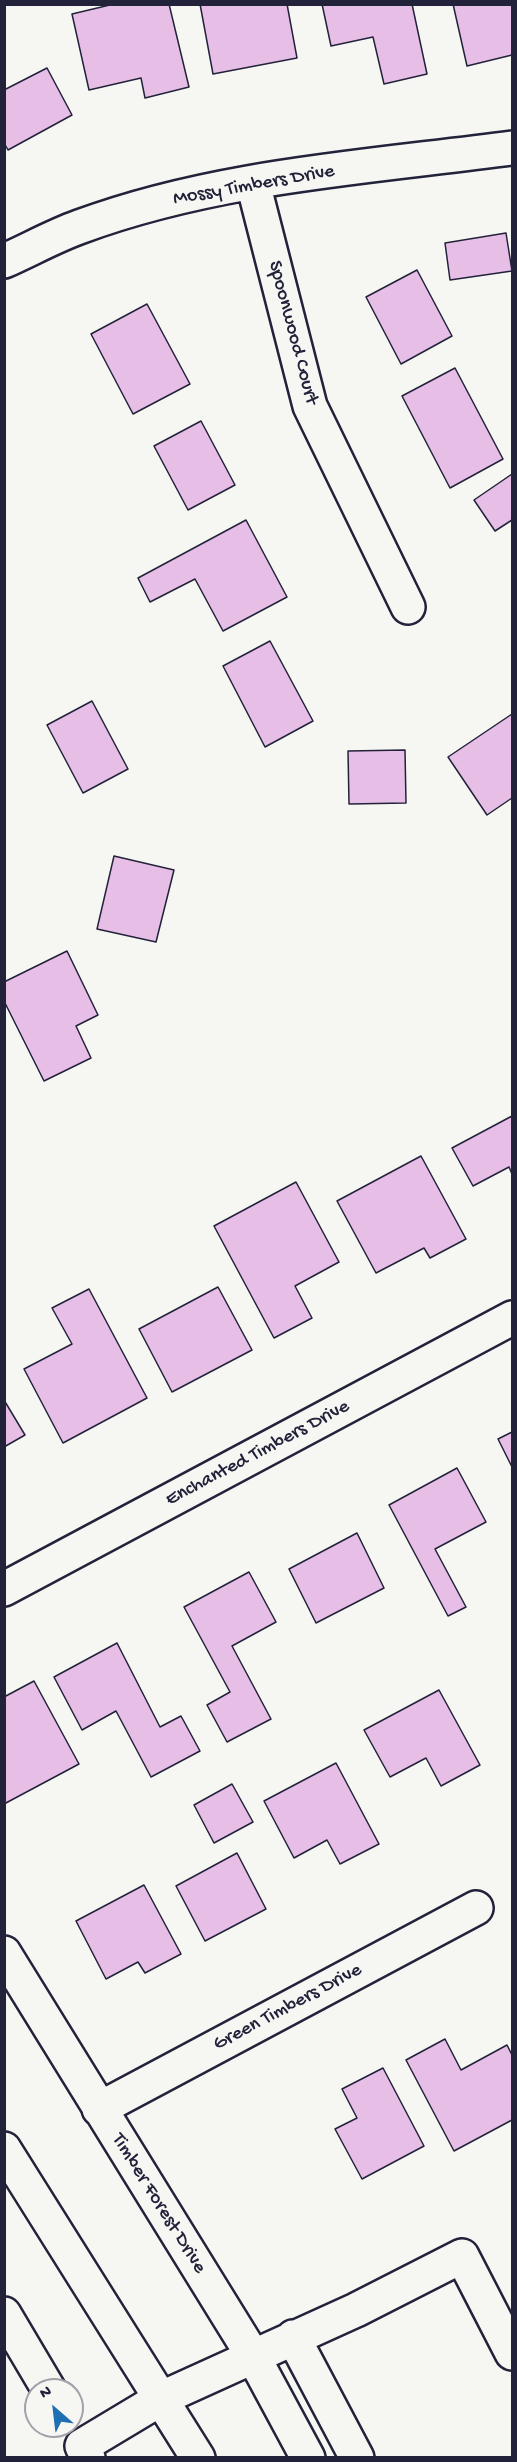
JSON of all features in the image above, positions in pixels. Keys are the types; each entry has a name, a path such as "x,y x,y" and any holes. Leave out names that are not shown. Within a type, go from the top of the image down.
{"street":[{"name":"Mossy Timbers Drive","path":"4,261 78,227 152,204 253,183 513,148"},
{"name":"Spoonwood Court","path":"253,183 310,406 408,607"},
{"name":"Enchanted Timbers Drive","path":"4,1589 513,1318"},
{"name":"Green Timbers Drive","path":"99,2109 476,1908"},
{"name":"Timber Forest Drive","path":"4,1953 253,2356 308,2457"},
{"path":"9,2167 162,2398 198,2457"},
{"path":"80,2443 162,2398 356,2310 462,2256 513,2354"},
{"path":"4,2314 42,2378"},
{"path":"293,2337 357,2457"}],"building":[{"path":"114,4 169,4 189,87 145,98 141,78 89,90 72,14"},
{"path":"200,4 287,4 297,58 213,74"},
{"path":"322,4 412,4 427,74 384,84 373,37 331,46"},
{"path":"453,4 512,4 512,55 467,66"},
{"path":"47,68 72,115 8,150 4,143 4,90"},
{"path":"506,233 512,271 450,280 445,243"},
{"path":"417,270 452,336 401,364 366,297"},
{"path":"147,304 190,384 133,414 91,334"},
{"path":"455,368 503,459 450,488 402,396"},
{"path":"201,421 235,485 188,510 154,446"},
{"path":"512,474 512,520 495,531 474,500"},
{"path":"246,520 287,597 223,631 195,579 150,602 138,578"},
{"path":"270,641 313,721 265,747 223,666"},
{"path":"92,701 128,769 83,793 47,725"},
{"path":"512,714 512,798 487,815 448,757"},
{"path":"405,750 406,803 349,804 348,751"},
{"path":"114,856 174,870 156,942 97,929"},
{"path":"67,951 98,1015 76,1026 91,1058 44,1081 4,1001 4,982"},
{"path":"512,1116 512,1174 509,1167 473,1186 452,1148"},
{"path":"421,1156 466,1239 430,1258 424,1248 376,1273 337,1201"},
{"path":"296,1182 339,1262 295,1286 312,1318 274,1338 214,1226"},
{"path":"218,1287 252,1350 172,1392 139,1329"},
{"path":"89,1289 147,1398 63,1443 24,1369 72,1344 52,1308"},
{"path":"4,1400 25,1435 4,1447"},
{"path":"512,1432 512,1467 498,1439"},
{"path":"457,1468 486,1522 435,1549 466,1607 448,1616 389,1505"},
{"path":"357,1533 384,1588 316,1623 289,1569"},
{"path":"249,1572 276,1622 232,1646 271,1719 227,1742 207,1705 230,1692 184,1607"},
{"path":"117,1643 160,1727 181,1716 200,1751 151,1777 116,1711 82,1730 54,1677"},
{"path":"34,1681 79,1764 4,1804 4,1697"},
{"path":"439,1690 480,1765 441,1786 426,1758 390,1777 364,1730"},
{"path":"336,1763 379,1844 340,1864 327,1840 294,1858 264,1801"},
{"path":"232,1784 253,1822 214,1843 194,1805"},
{"path":"237,1853 266,1909 205,1941 176,1886"},
{"path":"144,1885 181,1954 145,1973 138,1962 106,1979 76,1921"},
{"path":"445,2039 461,2070 507,2045 512,2055 512,2120 454,2151 406,2060"},
{"path":"383,2068 424,2146 362,2179 335,2129 357,2118 342,2089"}]}
